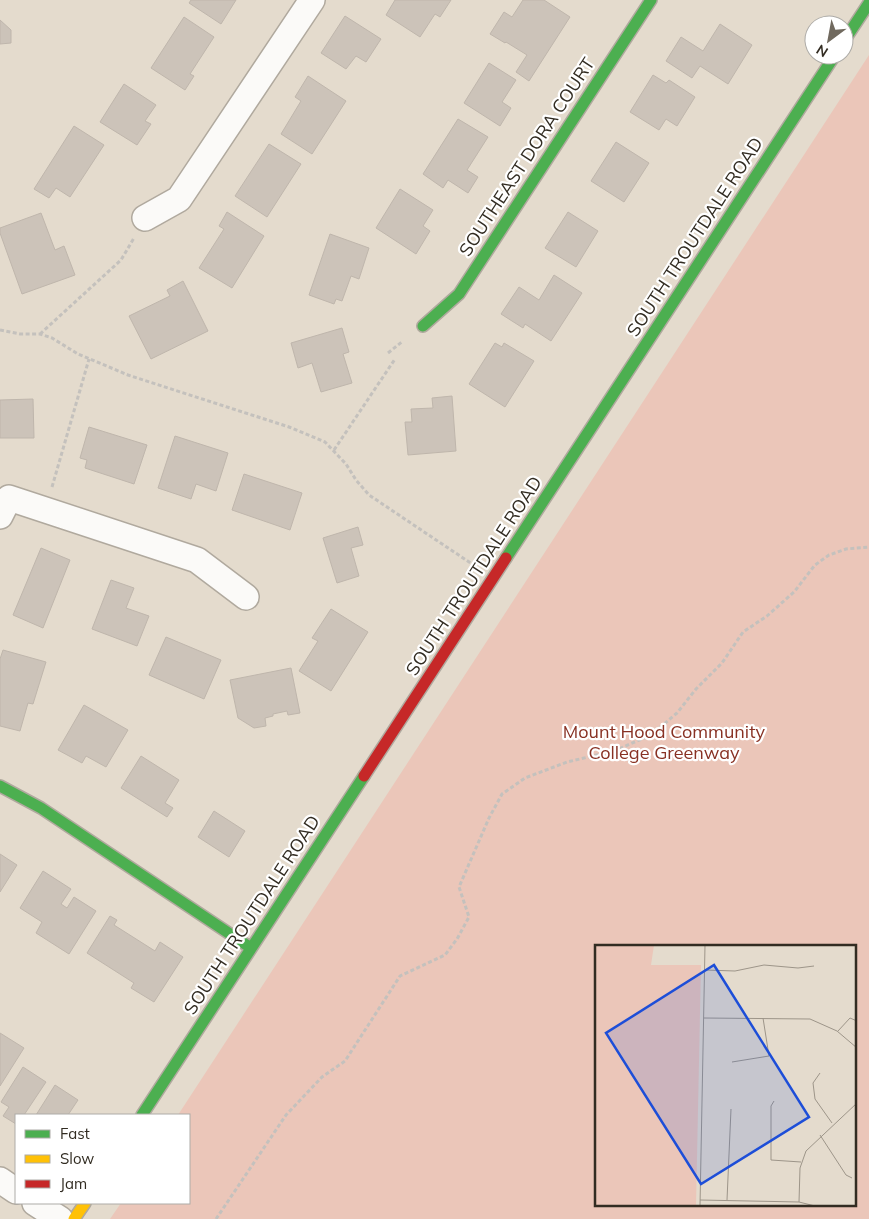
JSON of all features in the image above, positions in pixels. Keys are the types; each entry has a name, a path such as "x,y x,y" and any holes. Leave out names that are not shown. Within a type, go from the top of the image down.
{"main road":[{"name":"SOUTHEAST DORA COURT","path":"423,326 459,294 651,0"},
{"path":"854,26 869,3"},
{"name":"SOUTH TROUTDALE ROAD","path":"143,1114 828,65"},
{"path":"0,786 41,808 251,948"},
{"path":"74,1219 84,1204"}],"street":[{"path":"145,218 179,199 312,0"},
{"path":"0,516 9,498 45,509 197,560 246,597"},
{"path":"0,1180 15,1189"},
{"path":"37,1204 60,1219"}],"path":[{"path":"40,334 122,260 145,218"},
{"path":"0,330 20,334 40,334 52,338 78,354 128,375 290,427 325,442 346,464 356,480 369,495 493,578"},
{"path":"45,509 89,358"},
{"path":"333,450 395,360"},
{"path":"216,1219 286,1114 322,1077 345,1061 400,976 445,955 457,938 468,917 459,887 489,818 502,794 525,778 567,762 614,751 651,735 677,713 696,689 722,663 743,632 767,616 794,592 815,565 829,555 846,549 869,547"}],"green space":[{"name":"Mount Hood Community College Greenway","path":"869,55 869,1219 110,1219 120,1204 190,1204 190,1114 179,1114"}],"building":[{"path":"191,0 236,0 221,24 189,3"},
{"path":"395,0 451,0 440,17 435,14 420,37 386,15"},
{"path":"523,0 544,0 570,17 529,81 516,72 527,55 490,34 504,12 512,17"},
{"path":"345,16 381,39 366,62 356,56 346,69 321,53"},
{"path":"184,17 214,37 190,74 194,76 185,90 151,68"},
{"path":"0,20 11,30 11,43 0,44"},
{"path":"720,24 752,45 728,84 700,66 692,78 666,61 681,37 703,51"},
{"path":"489,63 516,80 502,102 511,108 500,126 464,103"},
{"path":"653,75 666,83 669,80 695,97 677,126 666,119 659,130 630,112"},
{"path":"308,76 346,101 312,154 281,134 301,101 295,97"},
{"path":"124,84 156,105 145,121 151,124 137,145 100,122"},
{"path":"458,119 488,137 467,170 478,177 468,193 448,180 443,188 423,174"},
{"path":"74,126 104,145 70,197 56,188 49,198 34,189"},
{"path":"616,142 649,163 624,202 591,181"},
{"path":"269,144 301,164 267,217 235,196"},
{"path":"400,189 433,210 423,226 430,231 416,254 376,228"},
{"path":"227,212 264,236 232,288 199,268 224,229 219,226"},
{"path":"568,212 598,231 576,267 545,248"},
{"path":"41,213 55,250 64,246 75,275 22,294 0,233 0,228"},
{"path":"330,234 369,248 359,279 351,276 342,301 336,299 334,304 309,295"},
{"path":"554,275 582,293 551,341 525,324 523,328 501,314 519,287 539,300"},
{"path":"183,281 208,331 151,359 129,316 170,296 167,290"},
{"path":"342,328 349,352 343,354 352,383 321,392 312,363 298,368 291,343"},
{"path":"495,343 502,347 504,343 534,361 505,407 469,384"},
{"path":"452,396 456,451 408,455 405,422 412,422 411,409 433,408 432,398"},
{"path":"33,399 34,438 0,438 0,400"},
{"path":"89,427 147,445 134,484 85,468 87,460 80,458"},
{"path":"175,436 228,453 216,491 196,484 191,499 158,488"},
{"path":"244,474 302,493 290,530 232,510"},
{"path":"358,527 363,545 351,548 359,576 337,583 323,538"},
{"path":"41,548 70,560 43,628 13,615"},
{"path":"111,580 134,588 126,608 149,616 137,646 92,629"},
{"path":"331,609 368,632 331,691 299,671 318,641 312,638"},
{"path":"166,637 221,660 204,699 149,675"},
{"path":"3,650 46,662 33,704 28,703 20,731 0,726 0,659"},
{"path":"291,668 300,713 288,715 287,711 273,714 273,716 265,718 266,726 254,728 238,718 230,680"},
{"path":"84,705 128,730 106,767 86,756 82,763 58,750"},
{"path":"141,756 179,780 165,803 173,808 167,817 121,788"},
{"path":"214,811 245,831 229,857 198,837"},
{"path":"0,854 17,865 0,892"},
{"path":"43,871 71,889 61,904 67,908 74,897 96,911 69,954 36,933 42,922 20,908"},
{"path":"110,916 117,920 114,925 155,951 160,942 183,957 154,1002 131,988 134,983 87,953"},
{"path":"0,1033 24,1048 0,1086"},
{"path":"23,1067 46,1082 25,1114 15,1114 15,1123 3,1116 9,1107 1,1102"},
{"path":"55,1085 78,1100 69,1114 37,1114"}],"traffic: fast":[{"path":"423,326 459,294 651,0"},
{"path":"854,26 869,3"},
{"path":"506,558 828,65"},
{"path":"143,1114 364,776"},
{"path":"0,786 41,808 251,948"}],"traffic: slow":[{"path":"74,1219 84,1204"}],"traffic: jam":[{"path":"364,776 506,558"}]}
